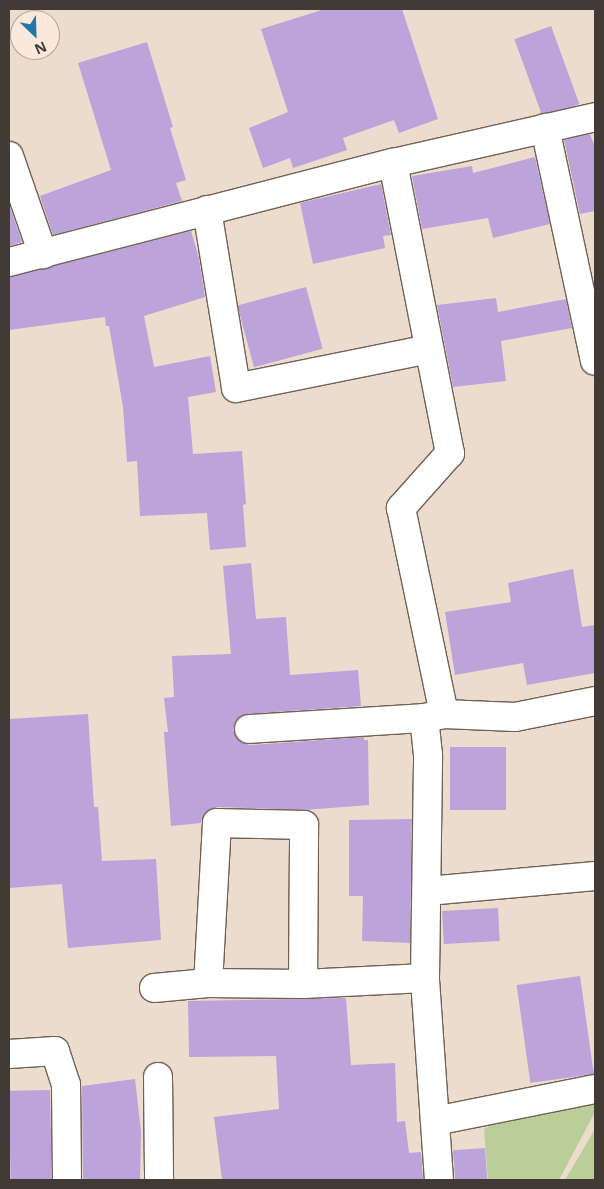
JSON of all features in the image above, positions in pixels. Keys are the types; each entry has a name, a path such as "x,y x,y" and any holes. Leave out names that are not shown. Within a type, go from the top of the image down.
{"street":[{"path":"9,262 207,210 595,117"},
{"path":"545,128 595,361"},
{"path":"9,156 43,254"},
{"path":"393,164 450,453 400,508 434,716 428,755 425,978 439,1180"},
{"path":"207,210 236,388 429,349"},
{"path":"249,729 434,716 515,717 595,701"},
{"path":"208,983 217,822 304,826 303,984"},
{"path":"427,891 595,876"},
{"path":"154,988 208,983 303,984 425,978"},
{"path":"9,1054 55,1051 66,1084 67,1180"},
{"path":"158,1077 158,1180"},
{"path":"435,1121 595,1089"}],"green space":[{"path":"595,1069 595,1112 559,1180 488,1180 484,1129"},
{"path":"595,1129 595,1180 565,1180"}],"building":[{"path":"325,9 402,9 438,119 399,133 394,120 343,138 347,150 293,168 290,158 263,168 249,128 288,112 261,29"},
{"path":"551,26 579,104 543,117 514,39"},
{"path":"147,42 173,127 170,128 186,180 176,183 182,201 53,235 40,196 111,170 78,63"},
{"path":"590,134 595,147 595,211 580,214 564,140"},
{"path":"535,157 550,224 493,238 488,218 422,229 412,176 472,166 473,173"},
{"path":"381,184 391,235 383,236 385,248 313,264 300,203"},
{"path":"9,208 22,242 9,246"},
{"path":"191,231 199,258 205,297 144,316 154,367 210,356 216,392 188,397 193,454 242,451 246,504 243,505 246,547 210,550 207,513 140,516 137,461 127,462 123,407 109,326 106,326 105,317 9,330 9,277"},
{"path":"306,287 323,349 254,367 237,305"},
{"path":"496,298 498,312 566,299 572,328 501,341 506,381 453,387 437,305"},
{"path":"251,563 256,619 286,617 290,675 358,670 361,706 248,714 241,716 235,722 233,729 236,737 242,743 250,745 364,737 364,740 368,740 369,805 305,810 217,807 210,809 204,814 201,823 171,826 164,732 168,732 164,698 174,697 172,656 231,654 223,566"},
{"path":"573,569 582,627 595,625 595,673 527,685 523,663 455,675 445,612 511,602 508,583"},
{"path":"88,714 94,807 98,807 102,861 156,859 161,940 68,948 62,884 9,888 9,719"},
{"path":"450,747 506,747 506,810 450,810"},
{"path":"412,819 410,943 362,941 363,896 349,896 349,820"},
{"path":"498,908 500,941 444,944 442,911"},
{"path":"580,976 594,1074 530,1083 517,985"},
{"path":"346,998 351,1065 395,1063 397,1122 405,1121 409,1153 421,1152 423,1180 222,1180 214,1117 279,1109 276,1056 189,1057 188,1001"},
{"path":"135,1079 141,1131 140,1180 83,1180 82,1086"},
{"path":"50,1090 52,1180 11,1180 9,1091"},
{"path":"485,1148 487,1180 455,1180 453,1150"}]}
